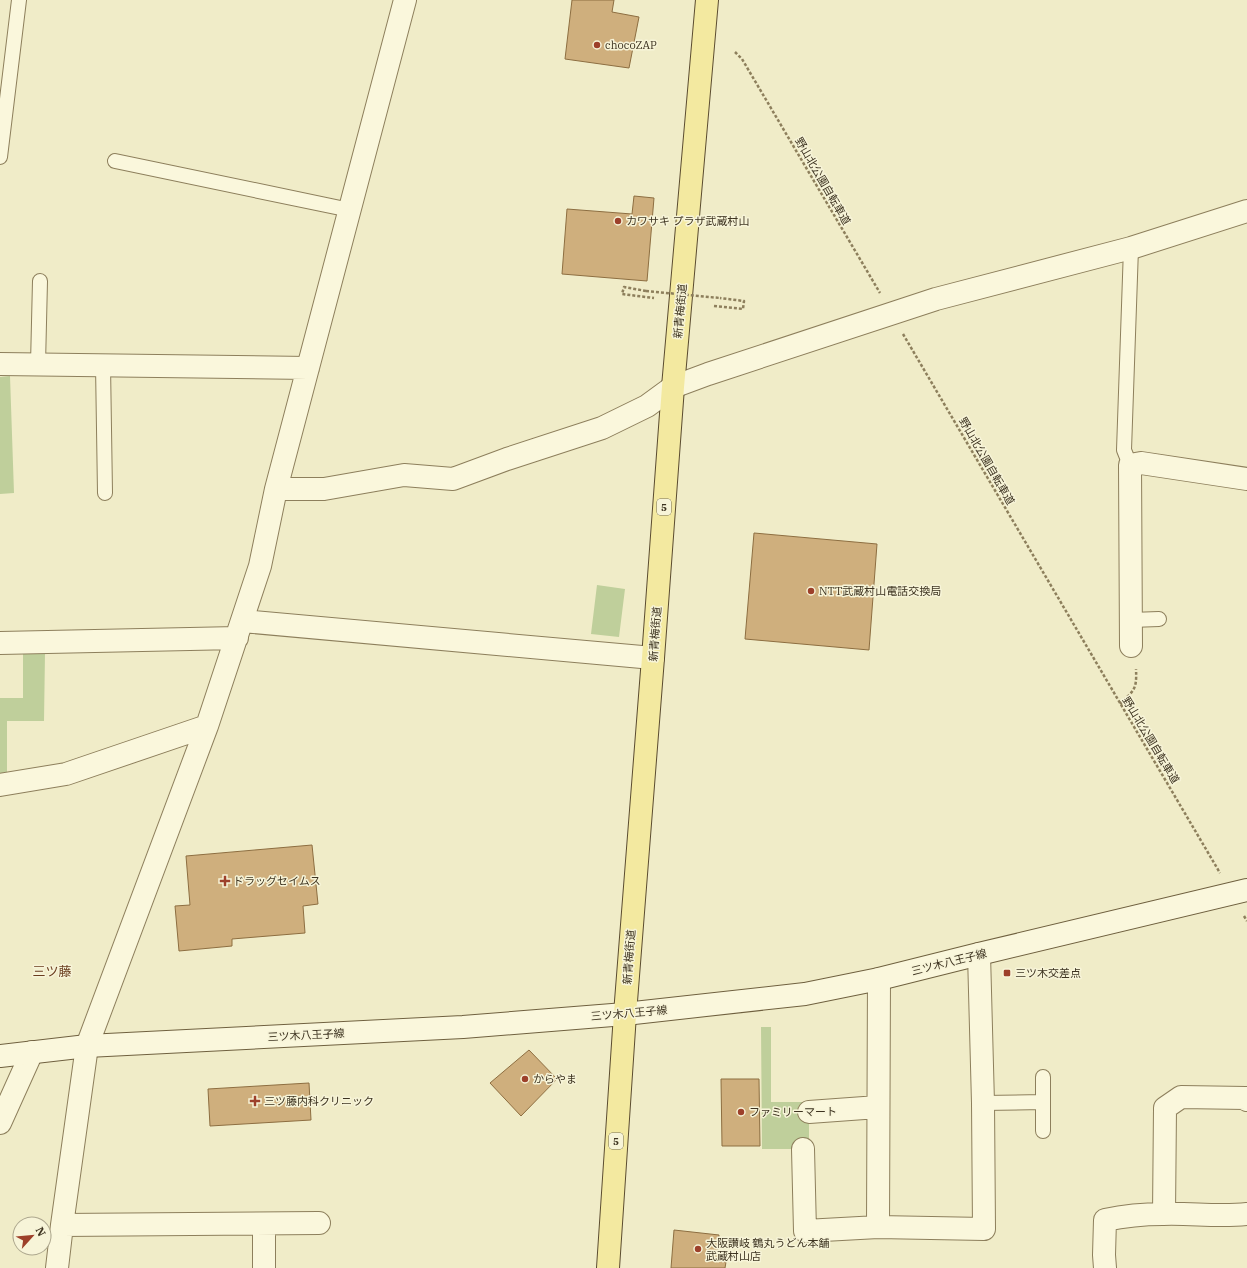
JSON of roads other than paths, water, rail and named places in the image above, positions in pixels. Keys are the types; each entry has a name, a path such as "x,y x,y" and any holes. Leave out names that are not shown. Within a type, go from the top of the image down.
{"main road":[{"name":"新青梅街道","path":"608,1268 625,1014 673,387 707,0"}],"street":[{"path":"57,1268 87,1046 207,726 260,566 276,489 404,0"},
{"path":"276,489 324,488 404,475 453,479 507,459 602,428 648,406 673,387 936,299 1131,248 1247,211"},
{"path":"0,364 308,368"},
{"path":"1131,646 1130,465 1141,463 1247,479"},
{"path":"0,643 239,629 653,658"},
{"path":"0,785 66,774 207,726"},
{"name":"三ツ木八王子線","path":"0,1056 87,1046 463,1027 625,1014 805,994 879,979 1247,890"},
{"path":"803,1149 805,1231 878,1227 984,1229 983,1103 979,954"},
{"path":"878,1227 879,979"},
{"path":"0,1123 32,1052"},
{"path":"1164,1214 1165,1108 1181,1097 1246,1098 1247,1100"},
{"path":"809,1112 878,1107"},
{"path":"1105,1268 1105,1220 1127,1216 1164,1214 1247,1214"},
{"path":"62,1225 319,1223"},
{"path":"264,1224 264,1268"}],"lane":[{"path":"0,152 19,0"},
{"path":"115,161 350,210"},
{"path":"1130,465 1124,450 1131,248"},
{"path":"38,364 40,281"},
{"path":"103,365 105,493"},
{"path":"1130,620 1158,619"},
{"path":"1043,1078 1043,1131"},
{"path":"983,1103 1043,1102"}],"place":[{"name":"chocoZAP","path":"597,45"},
{"name":"カワサキ プラザ武蔵村山","path":"618,221"},
{"name":"NTT武蔵村山電話交換局","path":"811,591"},
{"name":"ドラッグセイムス","path":"225,881"},
{"name":"三ツ木交差点","path":"1007,973"},
{"name":"からやま","path":"525,1079"},
{"name":"三ツ藤内科クリニック","path":"255,1101"},
{"name":"ファミリーマート","path":"741,1112"},
{"name":"大阪讃岐 鶴丸うどん本舗 武蔵村山店","path":"698,1249"}],"district":[{"name":"三ツ藤","path":"52,971"}]}
